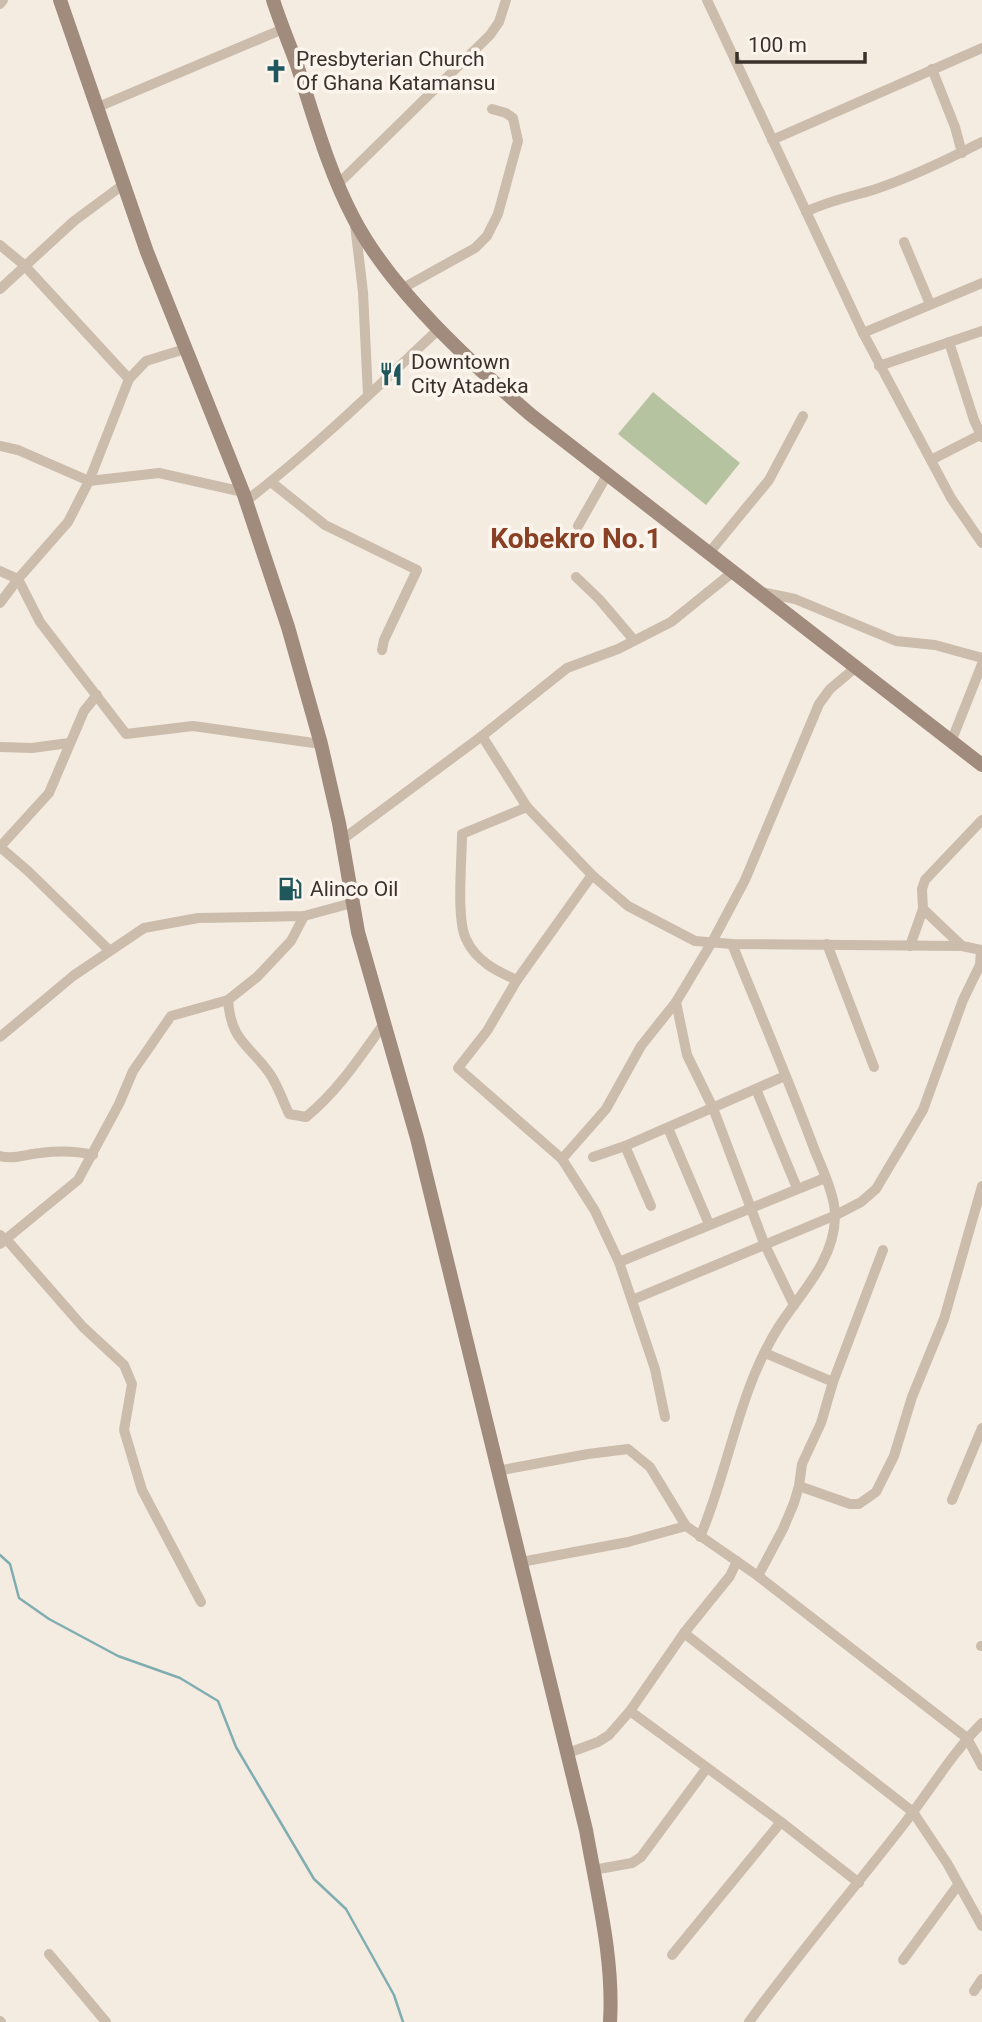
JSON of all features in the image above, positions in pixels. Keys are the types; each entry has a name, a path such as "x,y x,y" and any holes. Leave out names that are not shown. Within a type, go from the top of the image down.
{"street":[{"path":"60,0 185,349 245,496 288,627 321,744 343,839 352,903 383,1025 417,1138 530,1608 568,1754 602,1912 610,2022"},
{"path":"273,0 338,184 355,220 382,262 440,328 494,383 607,475 982,765"},
{"path":"338,184 490,35 499,22 506,0"},
{"path":"707,0 863,333 951,498 982,543"},
{"path":"98,107 283,29"},
{"path":"772,140 982,48"},
{"path":"932,69 955,127 962,153"},
{"path":"403,288 475,248 487,236 498,214 518,141 513,118 492,109"},
{"path":"806,212 820,205 873,190 982,142"},
{"path":"0,289 74,221 124,184"},
{"path":"355,220 363,292 368,395"},
{"path":"904,242 930,304"},
{"path":"0,246 24,265 129,379"},
{"path":"863,333 982,283"},
{"path":"0,446 18,450 89,481 159,473 245,496 271,482 440,328"},
{"path":"880,366 982,331"},
{"path":"931,460 981,436 978,418 949,342"},
{"path":"0,603 68,522 89,481 129,379 146,362 185,349"},
{"path":"709,553 769,480 803,416"},
{"path":"578,526 607,475"},
{"path":"271,482 325,525 417,570 384,640 382,650"},
{"path":"0,571 18,579 40,622 126,734 193,726 321,744"},
{"path":"343,839 482,736 567,668 618,649 671,622 733,572"},
{"path":"576,577 634,639"},
{"path":"761,592 795,599 896,641 935,645 982,658"},
{"path":"951,742 982,664"},
{"path":"562,1159 606,1109 641,1046 676,1002 712,942 745,880 820,704 830,689 855,668"},
{"path":"97,695 84,711 49,793 0,847 108,950"},
{"path":"482,736 527,807 592,875 628,906 695,941 732,944 961,946 982,950 980,965 963,1000 923,1110 876,1189 861,1202 836,1214 764,1242 632,1300"},
{"path":"0,747 32,748 69,743"},
{"path":"517,980 498,972 480,959 465,938 462,914 462,834 527,807"},
{"path":"910,946 923,909 922,889 925,880 982,820"},
{"path":"592,875 517,980 487,1031 458,1068 562,1159 594,1211 619,1262 655,1369 665,1417"},
{"path":"0,1037 73,976 144,928 198,918 304,916 352,903"},
{"path":"923,909 961,946"},
{"path":"201,1602 142,1490 124,1430 132,1384 124,1364 83,1327 2,1240 78,1180 93,1155 133,1071 171,1016 228,1000 257,977 291,941 304,916"},
{"path":"700,1537 714,1504 745,1398 777,1329 824,1261 836,1214 825,1178 732,944"},
{"path":"827,944 874,1067"},
{"path":"228,1000 230,1021 241,1041 271,1075 289,1114 306,1117 321,1105 345,1077 383,1025"},
{"path":"676,1002 687,1055 713,1108 764,1242 794,1306"},
{"path":"593,1157 668,1128 785,1076"},
{"path":"756,1089 797,1188"},
{"path":"668,1128 709,1224"},
{"path":"625,1146 651,1206"},
{"path":"0,1156 6,1158 41,1153 83,1152 93,1155"},
{"path":"619,1262 825,1178"},
{"path":"799,1486 850,1504 859,1504 876,1493 894,1456 912,1397 944,1319 982,1186"},
{"path":"758,1576 783,1529 799,1486 802,1464 821,1423 833,1382 883,1250"},
{"path":"765,1353 833,1382"},
{"path":"952,1500 982,1428"},
{"path":"497,1471 628,1449 650,1467 685,1526 758,1576 967,1738 982,1766"},
{"path":"521,1562 628,1542 685,1526"},
{"path":"568,1754 609,1735 630,1711 684,1633 730,1576 737,1561"},
{"path":"684,1633 914,1812 947,1863 982,1926"},
{"path":"630,1711 782,1822 859,1883"},
{"path":"749,2022 783,1975 914,1812 967,1738 982,1723"},
{"path":"593,1870 632,1863 641,1857 706,1769"},
{"path":"672,1955 782,1822"},
{"path":"903,1960 958,1885"},
{"path":"49,1954 106,2022"},
{"path":"974,1991 982,1979"}],"green space":[{"path":"653,392 740,463 706,505 618,434"}],"waterway":[{"path":"0,1555 10,1564 19,1598 49,1619 118,1656 180,1678 218,1701 236,1747 314,1879 346,1909 394,1995 403,2022"}],"place":[{"name":"Presbyterian Church Of Ghana Katamansu","path":"276,71"},
{"name":"Downtown City Atadeka","path":"391,374"},
{"name":"Alinco Oil","path":"290,889"}],"district":[{"name":"Kobekro No.1","path":"576,538"}]}
